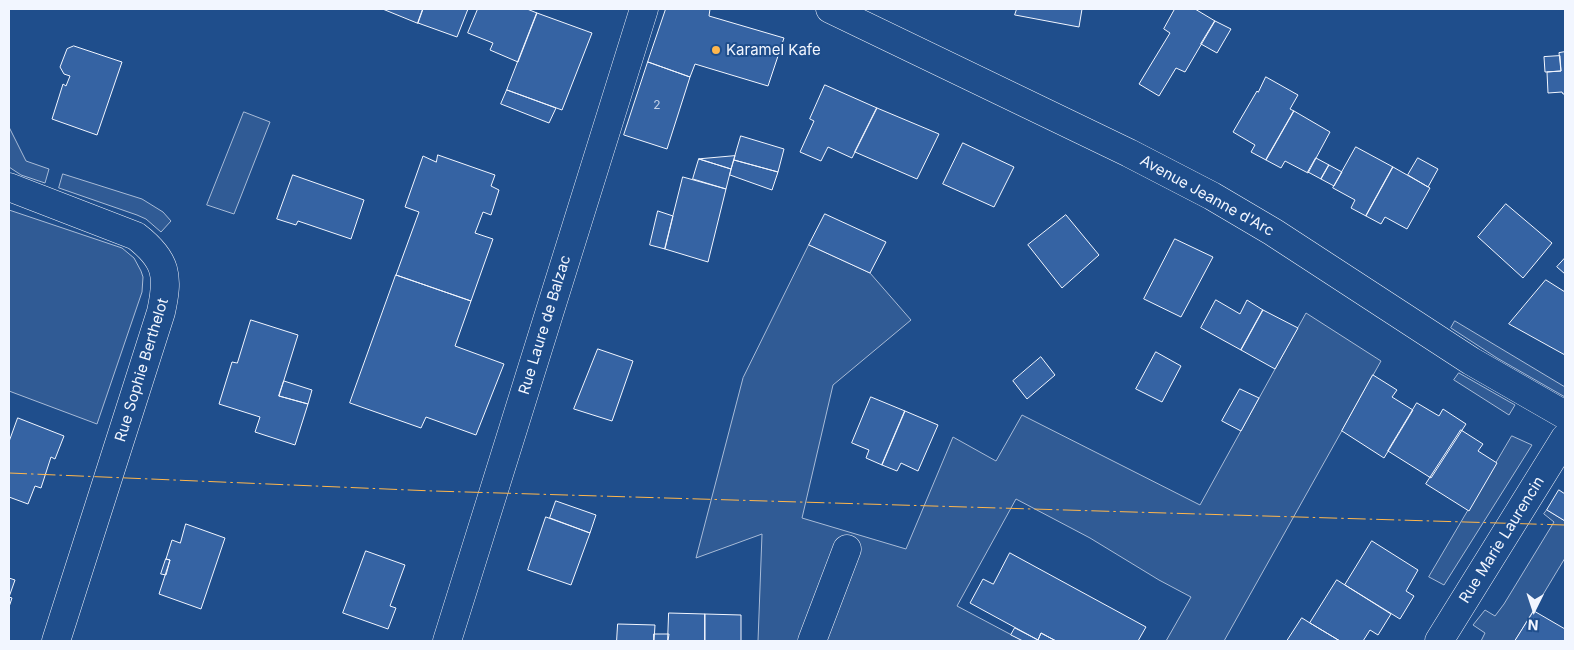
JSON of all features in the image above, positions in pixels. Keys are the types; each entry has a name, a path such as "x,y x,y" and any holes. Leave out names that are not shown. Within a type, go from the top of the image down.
{"street":[{"name":"Rue Laure de Balzac","path":"447,641 644,9"},
{"name":"Avenue Jeanne d'Arc","path":"830,9 1129,153 1212,196 1273,232 1471,360 1565,415"},
{"name":"Rue Sophie Berthelot","path":"9,187 136,236 150,246 159,258 165,276 166,291 161,312 56,641"},
{"name":"Rue Marie Laurencin","path":"1439,641 1565,438"},
{"path":"812,641 847,549"}],"shaded area":[{"path":"244,112 270,122 234,214 207,205"},
{"path":"9,127 26,161 49,169 45,183 21,175 9,167"},
{"path":"63,174 142,199 163,212 171,221 161,232 146,219 137,215 59,188"},
{"path":"9,210 122,248 134,258 141,271 143,277 142,292 97,424 9,391"},
{"path":"809,245 870,273 911,320 833,385 802,518 906,549 953,437 996,461 1022,415 1200,505 1306,313 1381,361 1224,641 1166,641 1191,597 1090,538 1016,499 957,606 1023,641 758,641 762,534 696,558 743,378"},
{"path":"1455,321 1565,387 1565,397 1497,358 1451,328"},
{"path":"1459,373 1515,405 1509,415 1454,380"},
{"path":"1512,436 1532,445 1444,585 1429,577"},
{"path":"1547,510 1565,521 1565,558 1515,641 1481,641 1485,633 1473,625 1485,610 1495,616 1504,604 1554,522 1544,514"}],"building":[{"path":"383,9 423,9 418,23"},
{"path":"423,9 468,9 457,37 418,23"},
{"path":"478,9 527,9 537,13 518,62 490,50 493,43 468,33"},
{"name":"Karamel Kafe","path":"666,9 710,9 709,16 784,38 768,86 695,64 690,77 648,62"},
{"path":"1017,9 1082,9 1079,27 1015,15"},
{"path":"1175,9 1195,9 1215,21 1185,72 1176,68 1159,96 1139,84 1170,33 1164,29"},
{"path":"537,13 592,33 562,110 507,90"},
{"path":"1215,21 1231,29 1217,53 1201,44"},
{"path":"74,46 122,62 97,135 52,119 63,84 66,86 70,76 64,74 60,67 67,49"},
{"path":"1565,52 1565,94 1562,92 1548,93 1547,72 1561,71 1559,53"},
{"path":"1560,56 1561,71 1545,72 1544,57"},
{"path":"648,62 690,77 667,149 624,135"},
{"path":"1266,77 1298,95 1290,109 1294,111 1266,160 1251,152 1255,145 1233,132"},
{"path":"825,85 877,108 852,158 828,147 821,161 800,152 814,121 810,119"},
{"path":"507,90 556,108 549,123 501,104"},
{"path":"877,108 939,134 917,179 855,152"},
{"path":"1294,111 1330,132 1308,173 1285,161 1281,168 1266,160"},
{"path":"741,136 784,149 778,172 734,160"},
{"path":"963,143 1014,167 994,207 943,184"},
{"path":"1356,147 1393,167 1366,216 1351,208 1355,200 1333,188"},
{"path":"438,155 495,175 491,186 499,190 491,215 483,212 475,233 493,239 471,301 396,275 419,212 405,207 423,156 436,162"},
{"path":"735,156 731,169 699,159"},
{"path":"1316,158 1329,165 1321,179 1308,172"},
{"path":"1418,158 1438,169 1428,187 1408,175"},
{"path":"699,159 731,169 726,189 693,179"},
{"path":"734,160 778,172 772,190 730,175"},
{"path":"1329,165 1342,172 1334,186 1321,179"},
{"path":"1393,167 1430,188 1407,229 1385,217 1381,224 1366,216"},
{"path":"293,175 364,200 351,239 298,221 296,225 277,219"},
{"path":"683,177 726,189 708,262 665,249"},
{"path":"1506,204 1552,243 1523,278 1478,237"},
{"path":"658,211 673,216 665,249 650,245"},
{"path":"825,214 886,242 870,273 809,245"},
{"path":"1066,215 1099,255 1062,288 1028,245"},
{"path":"1175,239 1213,257 1181,317 1144,299"},
{"path":"1565,258 1565,274 1557,267"},
{"path":"396,275 471,301 455,346 504,364 476,435 426,417 421,428 350,403"},
{"path":"1546,280 1565,292 1565,355 1509,324"},
{"path":"1216,300 1240,314 1247,300 1263,310 1241,350 1201,328"},
{"path":"1263,310 1298,328 1275,369 1241,350"},
{"path":"251,320 298,335 279,396 308,404 295,445 255,432 260,417 219,404 232,362 237,363"},
{"path":"598,349 633,361 612,421 574,409"},
{"path":"1156,352 1181,366 1162,402 1136,389"},
{"path":"1041,357 1055,375 1027,399 1013,381"},
{"path":"1373,375 1397,390 1392,397 1413,410 1384,458 1342,431"},
{"path":"284,381 312,390 308,404 279,396"},
{"path":"1240,389 1259,398 1241,431 1222,421"},
{"path":"871,397 905,411 882,465 866,458 869,450 852,443"},
{"path":"1417,403 1439,416 1443,409 1466,424 1431,478 1388,451"},
{"path":"905,411 938,425 918,471 901,463 897,471 882,465"},
{"path":"18,418 64,436 55,459 51,457 41,488 35,486 28,504 9,497 9,442"},
{"path":"1461,430 1483,444 1478,451 1497,463 1469,511 1426,484"},
{"path":"1559,490 1565,494 1565,521 1547,510"},
{"path":"556,501 596,515 590,533 550,518"},
{"path":"546,517 590,533 571,585 528,570"},
{"path":"186,524 225,538 201,609 159,594 170,560 166,559 172,540 180,543"},
{"path":"1372,541 1418,570 1406,591 1414,596 1400,619 1345,585"},
{"path":"366,551 405,565 390,606 396,608 388,629 343,613"},
{"path":"1010,553 1146,627 1138,641 1056,641 1041,633 1038,640 970,603 983,579 993,584"},
{"path":"166,559 170,560 166,575 161,574"},
{"path":"9,578 15,580 9,597"},
{"path":"1337,580 1391,614 1378,635 1370,630 1363,641 1340,641 1310,623"},
{"path":"1534,611 1565,629 1565,641 1515,641"},
{"path":"669,613 705,614 705,641 668,641"},
{"path":"705,614 741,615 741,641 705,641"},
{"path":"1302,618 1310,623 1340,641 1287,641"},
{"path":"618,624 655,625 654,641 617,641"},
{"path":"1015,628 1038,640 1041,633 1056,641 1023,641 1011,635"},
{"path":"654,634 669,634 668,641 654,641"}],"power":[{"path":"9,473 433,491 1565,525"}],"place":[{"name":"Karamel Kafe","path":"716,50"}]}
